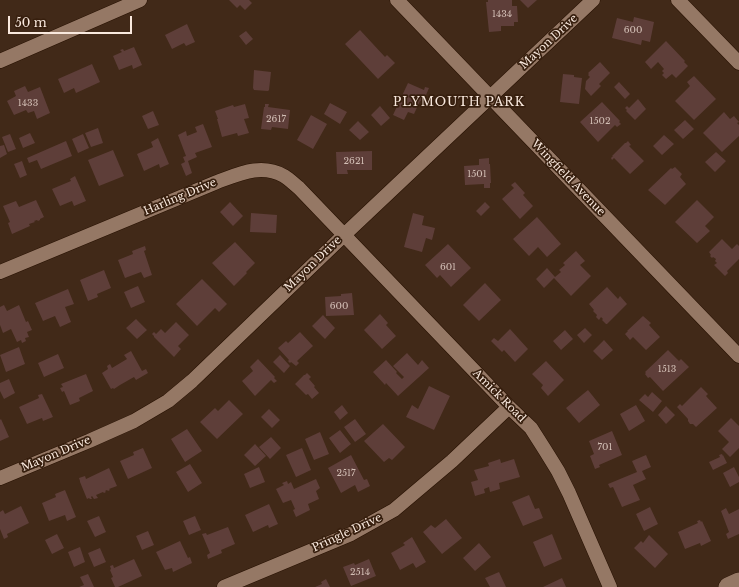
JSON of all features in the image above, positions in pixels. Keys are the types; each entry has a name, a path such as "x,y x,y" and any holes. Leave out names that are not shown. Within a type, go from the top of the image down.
{"street":[{"path":"0,61 140,0"},
{"name":"Wingfield Avenue","path":"397,0 739,356"},
{"name":"Mayon Drive","path":"0,478 134,421 168,401 192,381 593,0"},
{"path":"678,0 739,63"},
{"name":"Harling Drive","path":"0,272 210,185 248,171 267,170 284,176 299,188 344,235"},
{"name":"Amick Road","path":"344,235 531,428 558,471 569,493 610,587"},
{"name":"Pringle Drive","path":"224,587 351,534 394,510 452,461 509,407"},
{"path":"728,587 739,582"}],"building":[{"path":"229,0 249,0 252,3 245,10 240,5 237,8"},
{"path":"488,0 512,0 512,6 517,6 518,22 514,22 514,26 501,26 501,31 489,32 486,2 488,2"},
{"path":"520,0 537,0 528,8"},
{"path":"634,17 654,22 650,42 642,40 641,45 612,38 617,18 633,22"},
{"path":"187,24 195,42 186,46 184,43 172,49 165,35"},
{"path":"360,30 385,57 387,55 395,63 378,79 345,44"},
{"path":"246,31 253,39 246,45 239,36"},
{"path":"666,41 688,66 676,78 672,74 666,79 662,75 664,73 662,71 664,69 658,62 651,69 645,62"},
{"path":"134,47 142,65 133,69 132,65 119,70 113,56 122,52 120,50 123,49 124,51"},
{"path":"600,62 610,73 599,84 601,86 591,96 585,89 586,81 590,77 588,73"},
{"path":"92,64 100,82 76,93 74,88 64,93 58,79"},
{"path":"254,70 271,72 268,91 254,90"},
{"path":"563,74 574,75 574,77 582,78 579,104 560,102"},
{"path":"694,76 716,99 694,120 675,101 690,86 687,82"},
{"path":"619,82 630,94 625,99 614,87"},
{"path":"408,83 424,90 425,87 429,88 423,102 420,101 414,114 408,112 404,120 393,115"},
{"path":"25,86 28,92 40,87 50,113 37,119 34,111 28,113 26,110 14,115 7,101 16,96 14,91"},
{"path":"638,99 646,109 635,120 625,108 627,106 629,108"},
{"path":"602,102 620,121 619,122 621,124 617,127 615,125 598,142 580,122"},
{"path":"330,103 347,112 340,124 324,114"},
{"path":"245,104 249,118 244,119 249,133 238,136 237,133 222,137 215,111 233,105 234,107"},
{"path":"265,104 269,104 268,107 290,110 288,129 272,127 271,130 261,129"},
{"path":"380,106 390,118 381,126 371,115"},
{"path":"153,111 159,125 148,129 142,116"},
{"path":"724,112 730,119 734,116 739,122 737,123 739,125 739,136 722,152 703,133"},
{"path":"311,115 327,124 313,149 297,140"},
{"path":"685,120 694,129 683,139 674,130"},
{"path":"358,121 369,132 360,140 349,130"},
{"path":"203,124 212,147 195,153 197,157 188,161 192,173 186,176 181,164 185,162 183,157 186,156 178,135 186,131 187,136 197,132 195,127"},
{"path":"98,128 103,143 91,147 85,133"},
{"path":"30,133 35,143 23,148 19,138"},
{"path":"10,134 16,149 8,152 2,137"},
{"path":"83,134 89,148 78,153 72,139"},
{"path":"664,135 674,144 662,155 653,146"},
{"path":"158,138 169,164 160,168 159,164 144,171 137,154 153,147 151,142"},
{"path":"66,141 72,156 41,169 37,160 29,163 27,158"},
{"path":"628,141 631,145 629,146 644,161 630,174 614,158 612,160 611,158"},
{"path":"4,145 7,154 0,158 0,146"},
{"path":"113,150 124,176 99,186 88,160"},
{"path":"372,151 372,170 347,170 348,174 337,174 336,152"},
{"path":"716,152 726,161 715,172 705,162"},
{"path":"489,158 490,188 484,188 484,184 465,185 464,166 479,165 479,159"},
{"path":"22,161 27,175 20,178 14,164"},
{"path":"675,167 682,174 680,177 686,184 665,205 648,190 671,168 672,169"},
{"path":"75,176 86,201 74,206 72,201 60,206 52,189 71,181 70,179"},
{"path":"515,182 525,193 523,195 533,206 520,219 502,199 514,188 511,185"},
{"path":"36,200 44,217 29,224 30,226 12,234 8,223 10,222 3,206 16,201 19,207"},
{"path":"697,200 714,217 705,226 710,231 697,243 675,222"},
{"path":"230,202 243,216 233,226 220,212"},
{"path":"485,202 490,207 481,216 476,211"},
{"path":"251,213 277,215 276,233 250,232"},
{"path":"413,213 424,216 422,225 435,228 432,240 426,238 422,252 404,247"},
{"path":"537,217 561,244 547,257 538,247 529,256 513,239"},
{"path":"722,239 732,249 737,244 739,246 739,259 727,271 728,273 725,276 714,265 717,263 715,261 716,259 710,256 711,255 709,252"},
{"path":"235,242 255,263 234,286 212,263"},
{"path":"448,244 471,268 451,287 440,275 437,278 425,265"},
{"path":"145,246 146,250 144,251 152,275 144,278 141,272 125,278 118,260 133,254 132,251"},
{"path":"576,251 585,261 580,265 591,276 571,296 554,278 544,288 536,279 547,268 555,277 561,272 559,270 565,265 563,263"},
{"path":"104,270 111,288 97,294 98,297 88,301 80,280"},
{"path":"202,279 227,304 219,312 215,308 197,326 176,304"},
{"path":"485,283 501,300 479,321 463,305"},
{"path":"138,286 145,302 131,308 124,292"},
{"path":"607,287 618,299 620,296 627,304 606,324 601,317 599,320 596,317 597,315 589,304"},
{"path":"68,289 74,304 65,307 71,322 60,327 55,316 43,321 35,303"},
{"path":"352,293 354,315 326,316 325,297 341,296 341,294"},
{"path":"4,305 7,311 19,305 26,322 28,321 32,330 27,332 29,337 25,338 26,341 22,343 21,340 17,342 11,329 3,333 0,325 0,307"},
{"path":"380,314 388,323 386,325 396,336 382,349 364,330"},
{"path":"323,315 335,328 325,339 312,326"},
{"path":"643,316 651,323 649,325 660,337 646,350 633,337 630,340 625,334"},
{"path":"136,319 147,330 137,339 126,328"},
{"path":"176,322 189,335 178,346 181,349 174,357 152,334 154,332 156,334 161,329 165,333"},
{"path":"585,328 592,335 584,343 577,335"},
{"path":"510,329 528,349 515,362 504,350 502,352 491,341 494,338 498,341"},
{"path":"565,330 573,339 561,350 553,341"},
{"path":"300,332 313,346 297,361 299,363 296,366 288,361 289,360 278,348 286,341 288,343"},
{"path":"604,340 613,350 602,360 593,351"},
{"path":"19,347 25,364 6,372 0,355"},
{"path":"668,350 679,361 681,359 689,367 663,391 650,377 648,378 645,372"},
{"path":"131,351 142,371 146,369 148,373 136,380 134,377 114,389 111,389 102,373 108,369 107,366 110,364 112,368 127,359 124,355"},
{"path":"407,353 418,365 422,360 429,368 398,396 373,372 386,360 402,379 404,377 393,366"},
{"path":"58,354 64,368 44,377 38,363"},
{"path":"280,355 290,366 284,373 273,362"},
{"path":"258,359 277,381 274,383 271,380 255,396 242,381 253,371 250,367"},
{"path":"546,361 564,380 548,396 541,388 543,385 532,374"},
{"path":"307,373 311,377 309,379 319,393 312,399 295,384"},
{"path":"86,374 93,391 79,398 80,401 70,405 64,391 62,392 60,388 63,387 61,384"},
{"path":"9,379 15,393 4,399 0,391 0,383"},
{"path":"429,386 450,396 434,430 406,417 412,405 418,409"},
{"path":"701,387 708,394 706,396 717,408 696,427 693,424 690,424 688,419 677,407 680,404 682,406"},
{"path":"588,390 600,405 579,423 566,408"},
{"path":"652,392 662,401 653,412 639,400 645,394 648,397"},
{"path":"42,394 53,417 43,421 42,418 27,424 19,407 39,398 38,395"},
{"path":"229,400 243,414 217,439 200,422 215,408 218,411"},
{"path":"342,405 348,413 340,420 334,412"},
{"path":"636,405 645,421 629,431 620,414"},
{"path":"666,406 675,415 666,424 658,415"},
{"path":"269,409 280,420 272,428 261,417"},
{"path":"731,418 739,426 739,448 730,457 722,449 729,442 718,431"},
{"path":"1,419 9,437 0,441 0,420"},
{"path":"355,419 366,434 355,442 344,427"},
{"path":"383,424 405,447 392,460 389,458 384,462 364,441"},
{"path":"187,429 202,451 185,462 171,439"},
{"path":"340,430 351,444 340,453 329,438"},
{"path":"612,431 622,455 599,465 600,467 595,469 590,456 594,454 589,441"},
{"path":"320,432 329,454 314,460 305,439"},
{"path":"271,437 281,448 270,459 259,447"},
{"path":"255,444 266,456 255,466 244,455"},
{"path":"143,448 152,468 128,479 120,461 134,455 133,452"},
{"path":"302,448 311,470 296,477 286,455"},
{"path":"722,454 727,463 713,470 709,462 720,457 719,455"},
{"path":"351,455 364,480 367,479 370,486 358,492 355,485 341,493 328,468"},
{"path":"646,455 651,467 642,471 646,479 633,485 640,500 622,507 613,487 610,488 608,484 637,472 632,461"},
{"path":"500,459 501,463 514,459 520,477 499,483 500,489 490,492 489,487 484,489 485,493 475,496 471,482 478,480 474,470 489,466 488,463"},
{"path":"190,464 202,483 188,492 176,472"},
{"path":"259,467 265,482 250,488 244,474"},
{"path":"734,467 739,477 739,482 730,487 723,473"},
{"path":"109,468 117,486 105,491 106,492 104,493 103,492 96,495 98,498 94,499 92,496 92,499 87,499 79,478 85,476 86,479"},
{"path":"316,479 320,488 316,491 319,499 308,504 310,510 296,517 293,510 295,509 291,500 283,503 276,489 284,485 282,483 287,481 288,484 291,482 294,489"},
{"path":"65,490 76,517 67,521 65,515 49,521 42,503 56,497 55,494"},
{"path":"529,495 535,509 539,508 543,518 523,526 512,502"},
{"path":"269,504 278,524 269,528 268,525 253,532 245,515"},
{"path":"21,506 29,523 7,534 8,537 4,539 0,529 0,512 3,510 5,514"},
{"path":"650,507 658,524 644,531 636,514"},
{"path":"726,508 729,514 739,509 739,534 728,539 726,534 729,532 721,511"},
{"path":"99,516 106,532 95,537 87,521"},
{"path":"195,516 201,530 189,535 183,521"},
{"path":"446,519 462,538 442,554 423,532 431,525 435,528"},
{"path":"700,520 701,522 702,521 711,541 701,546 700,543 685,549 678,532 698,523 697,521"},
{"path":"228,527 235,544 221,550 222,553 208,559 207,555 210,553 202,534 206,533 207,535"},
{"path":"148,531 154,545 142,550 136,536"},
{"path":"57,534 64,548 52,554 45,540"},
{"path":"552,534 562,559 544,567 533,542"},
{"path":"649,535 668,554 655,568 634,548 641,541 643,543"},
{"path":"412,537 426,562 416,568 413,563 400,570 391,553 405,545 403,543"},
{"path":"180,541 192,563 173,572 172,568 165,570 156,552"},
{"path":"479,543 491,557 475,571 463,558"},
{"path":"80,547 85,562 74,567 68,552"},
{"path":"100,548 106,562 94,567 88,553"},
{"path":"134,559 142,576 115,587 111,578 113,577 110,566 113,565 114,568"},
{"path":"369,559 376,576 351,586 343,567 354,563 355,565"},
{"path":"499,572 506,587 490,587 485,578"},
{"path":"88,574 94,587 79,587 84,585 80,577"},
{"path":"562,578 566,587 543,587"},
{"path":"326,579 330,587 315,587 322,584 321,582"}],"district":[{"name":"PLYMOUTH PARK","path":"459,103"}]}
